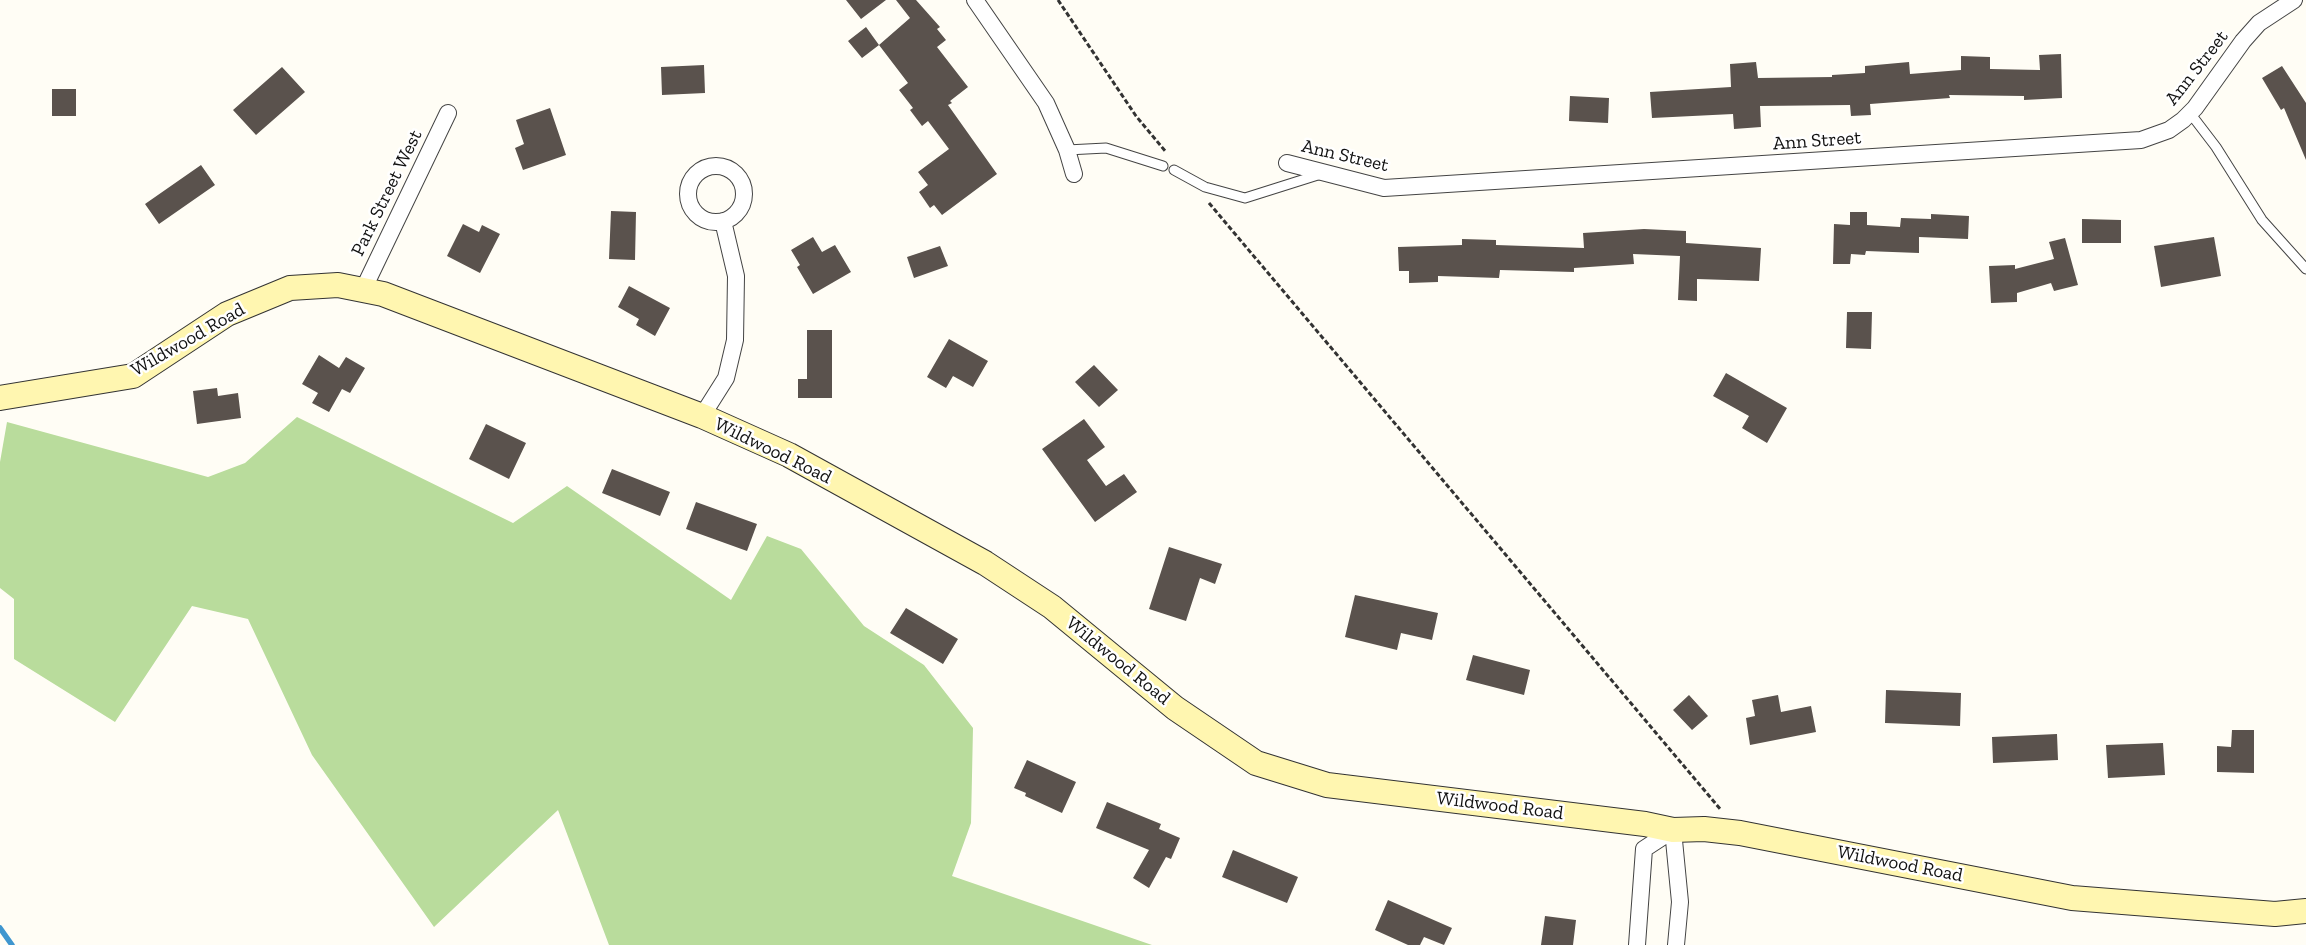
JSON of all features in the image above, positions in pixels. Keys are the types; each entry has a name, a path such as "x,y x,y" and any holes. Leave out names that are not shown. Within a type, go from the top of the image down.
{"street":[{"path":"975,0 1046,103 1074,174"},
{"name":"Ann Street","path":"1287,163 1384,188 2126,142 2155,136 2169,130 2190,113 2243,40 2259,23 2294,0"},
{"name":"Park Street West","path":"363,290 448,113"},
{"path":"702,416 726,378 735,340 736,276 723,221"},
{"name":"Wildwood Road","path":"0,398 133,376 227,314 290,288 338,285 363,290 392,298 702,416 789,455 984,563 1052,607 1174,708 1256,763 1327,784 1645,824 1673,830 1704,829 1740,832 2072,898 2275,914 2306,911"},
{"path":"1637,945 1644,849 1673,830 1680,902 1676,945"}],"lane":[{"path":"2190,113 2216,147 2262,220 2306,269"},
{"path":"1066,150 1106,148 1163,166"},
{"path":"1174,170 1205,187 1246,198 1324,173"}],"path":[{"path":"1058,0 1136,116 1355,380 1572,632 1740,832"}],"green space":[{"path":"297,417 513,523 567,486 731,600 767,536 801,549 864,626 924,665 973,728 971,823 952,876 1152,945 609,945 558,810 434,927 312,755 248,619 192,606 115,722 14,659 14,599 0,588 0,462 7,422 208,477 245,463"}],"building":[{"path":"846,0 886,0 861,19"},
{"path":"896,0 916,0 940,27 937,29 946,40 937,47 968,87 950,101 952,103 948,105 997,174 942,215 934,205 930,208 919,192 928,185 918,172 949,149 928,121 922,126 910,110 913,108 899,90 908,83 879,45 910,18"},
{"path":"866,27 879,45 862,58 848,41"},
{"path":"2061,54 2062,98 2024,100 2024,96 1949,95 1950,98 1870,104 1871,115 1851,116 1850,105 1760,106 1761,127 1734,129 1733,114 1652,118 1650,92 1731,87 1730,64 1756,62 1758,78 1832,77 1832,75 1865,73 1865,66 1909,62 1910,74 1961,70 1961,56 1990,57 1990,69 2040,70 2039,55"},
{"path":"704,65 705,93 662,95 661,67"},
{"path":"2282,66 2306,103 2306,160 2284,108 2281,110 2262,78"},
{"path":"282,67 305,92 256,135 233,110"},
{"path":"52,89 76,89 76,116 52,116"},
{"path":"1570,96 1609,98 1608,123 1569,121"},
{"path":"550,108 566,155 523,170 515,148 524,144 516,120"},
{"path":"201,165 215,185 159,224 145,204"},
{"path":"611,211 636,212 635,260 609,259"},
{"path":"1850,212 1867,212 1867,225 1900,227 1901,218 1931,219 1931,214 1969,216 1968,239 1919,237 1919,253 1866,251 1865,255 1851,254 1850,264 1833,264 1834,224 1850,225"},
{"path":"2082,219 2121,220 2121,243 2082,243"},
{"path":"463,224 479,232 482,225 500,234 480,273 447,256"},
{"path":"1644,229 1686,231 1686,243 1761,248 1759,281 1697,279 1697,301 1678,300 1680,256 1633,254 1634,264 1574,268 1574,272 1500,270 1499,278 1438,276 1438,282 1409,283 1409,271 1399,271 1398,247 1462,245 1462,239 1496,240 1496,245 1584,248 1583,233"},
{"path":"813,237 822,252 835,245 851,272 813,294 797,267 800,265 791,250"},
{"path":"2214,237 2221,276 2161,287 2154,246"},
{"path":"2065,238 2078,285 2054,291 2051,283 2017,293 2017,302 1991,303 1989,266 2015,265 2015,269 2054,259 2049,242"},
{"path":"940,246 948,266 914,278 907,257"},
{"path":"629,286 670,308 655,336 636,325 639,319 618,307"},
{"path":"1847,312 1872,312 1871,349 1846,348"},
{"path":"807,330 832,330 832,398 798,398 798,379 807,379"},
{"path":"949,339 988,361 973,387 953,376 946,388 927,377"},
{"path":"319,355 339,368 346,357 365,368 350,393 342,389 329,412 312,403 318,393 302,384"},
{"path":"1094,365 1118,390 1099,407 1075,382"},
{"path":"1726,373 1787,408 1767,443 1742,428 1749,416 1713,396"},
{"path":"217,388 218,396 238,393 241,418 197,424 193,391"},
{"path":"1084,419 1105,447 1087,460 1106,486 1124,474 1137,492 1095,522 1042,449"},
{"path":"486,424 526,443 509,479 469,459"},
{"path":"612,469 670,492 660,516 602,493"},
{"path":"696,502 757,524 747,551 686,529"},
{"path":"1169,547 1222,564 1215,584 1200,578 1186,621 1149,609"},
{"path":"1355,595 1438,613 1432,640 1401,633 1397,650 1345,637"},
{"path":"906,608 958,639 943,664 890,633"},
{"path":"1473,655 1530,670 1524,695 1466,680"},
{"path":"1886,690 1961,693 1960,726 1885,723"},
{"path":"1689,695 1708,716 1692,730 1673,710"},
{"path":"1778,695 1781,712 1811,706 1816,732 1750,745 1746,718 1755,716 1752,700"},
{"path":"2232,730 2254,730 2254,773 2217,772 2217,746 2231,747"},
{"path":"2057,734 2058,760 1993,763 1992,737"},
{"path":"2163,743 2165,775 2108,778 2106,745"},
{"path":"1027,760 1076,782 1062,813 1025,796 1026,793 1014,788"},
{"path":"1107,802 1161,824 1159,829 1180,838 1171,859 1166,857 1149,888 1133,878 1149,850 1096,828"},
{"path":"1233,850 1298,877 1287,903 1222,877"},
{"path":"1388,900 1452,928 1444,945 1424,937 1420,945 1408,945 1375,930"},
{"path":"1545,916 1576,920 1573,945 1541,945"}],"waterway":[{"path":"0,928 12,945"}]}
